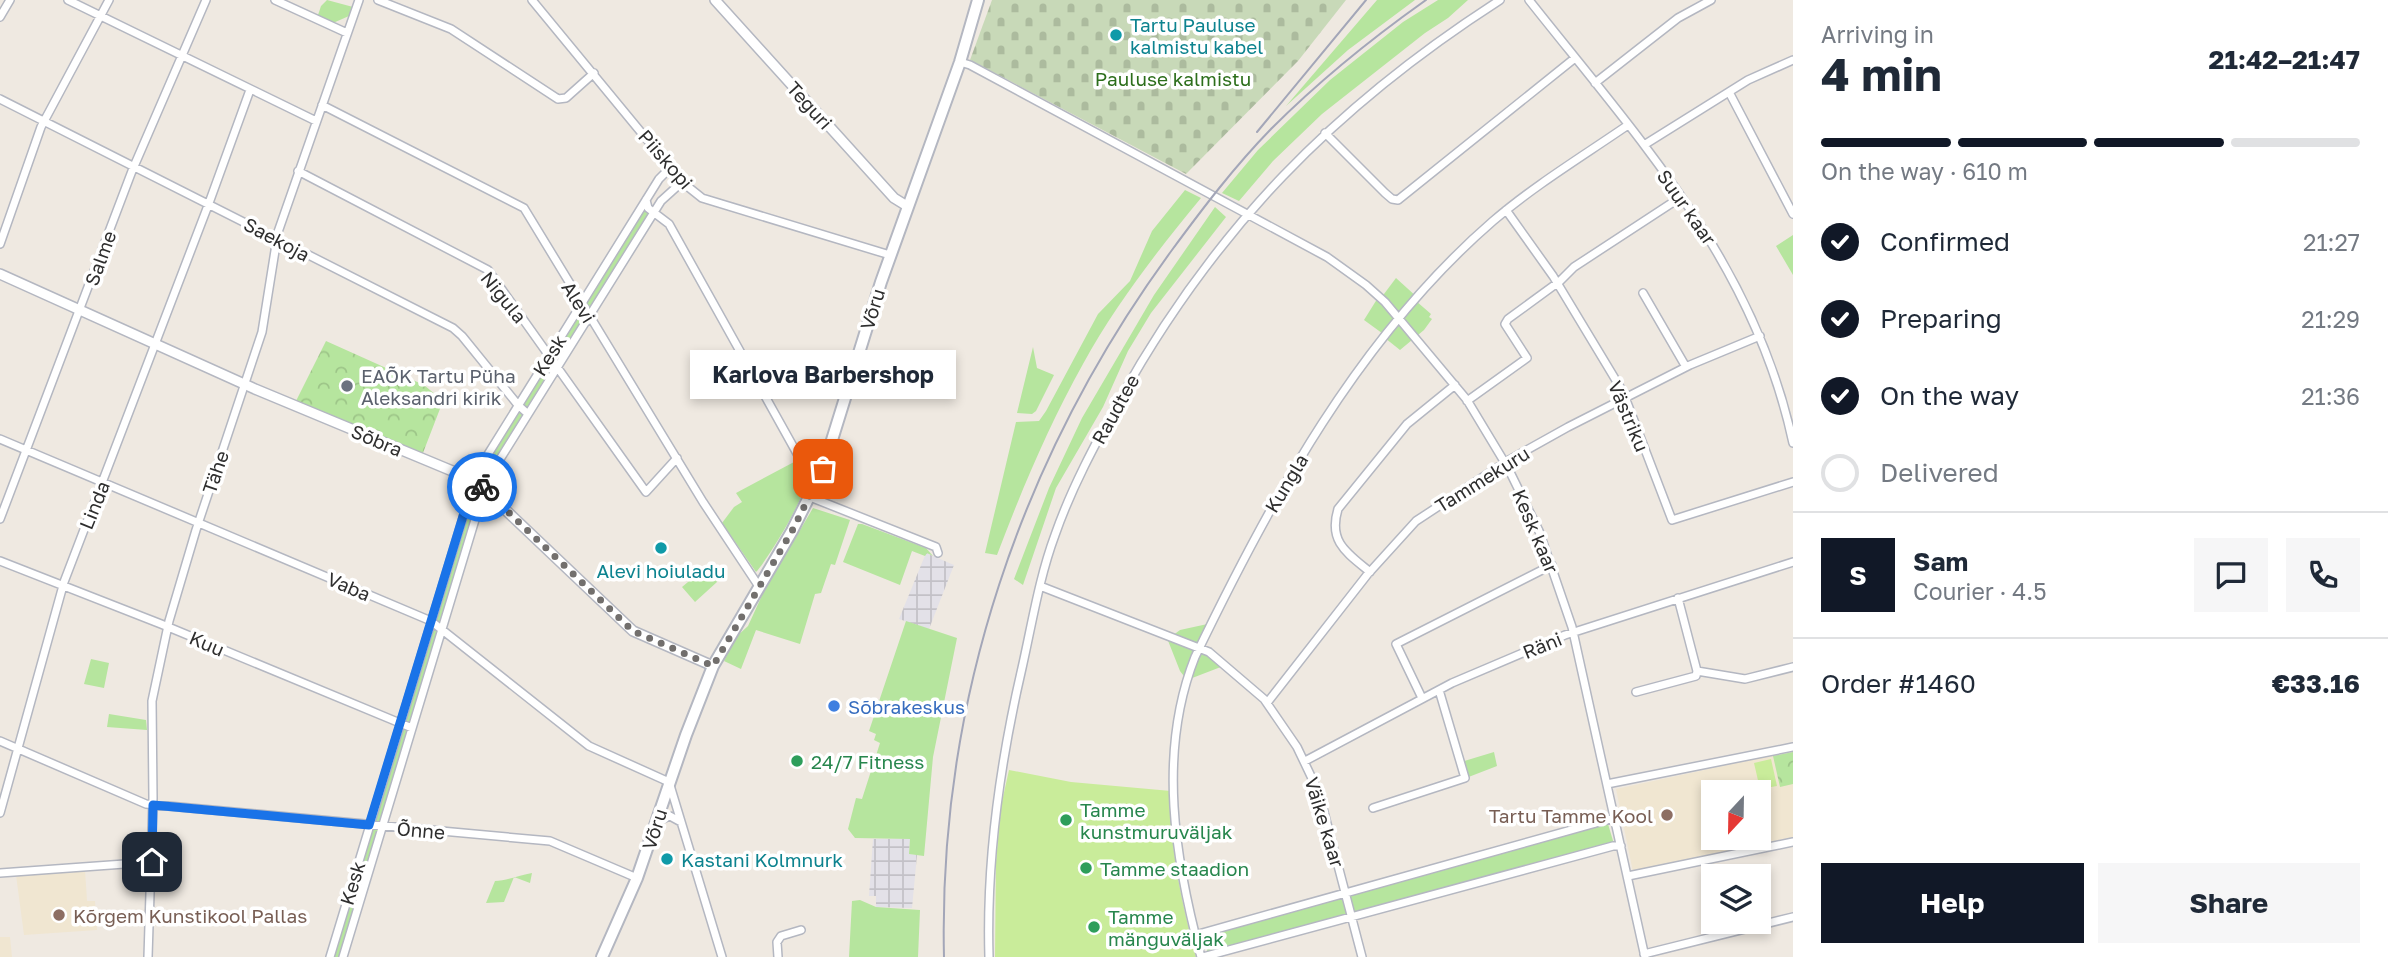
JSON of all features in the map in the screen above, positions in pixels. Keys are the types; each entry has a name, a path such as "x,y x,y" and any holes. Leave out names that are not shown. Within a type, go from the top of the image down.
{"main road":[{"name":"Võru","path":"603,957 638,878 669,782 713,666 818,480 890,255 960,62 978,0"}],"street":[{"path":"0,17 10,0"},
{"path":"68,0 316,121"},
{"path":"0,244 44,121 109,0"},
{"name":"Salme","path":"0,519 135,167 206,0"},
{"path":"275,0 347,33"},
{"name":"Tähe","path":"148,957 153,805 152,701 198,522 262,332 277,238 359,0"},
{"path":"377,0 452,29 558,99 566,98 594,74"},
{"name":"Piiskopi","path":"532,0 682,182 702,198 890,255"},
{"name":"Teguri","path":"715,0 894,198 907,206"},
{"name":"Raudtee","path":"989,957 990,875 998,785 1040,586 1064,513 1124,391 1200,272 1248,215 1325,133 1397,73 1500,0"},
{"name":"Suur kaar","path":"1529,0 1644,145 1706,231 1726,265 1789,402 1793,443"},
{"path":"1595,83 1678,18 1711,0"},
{"path":"1325,133 1385,193 1398,200 1575,58"},
{"path":"1644,145 1729,92 1793,60"},
{"name":"Kesk kaar","path":"960,62 1327,257 1366,285 1400,317 1455,385 1505,462 1552,565 1574,633 1645,956"},
{"name":"Linda","path":"0,813 63,585 250,90"},
{"path":"1729,92 1793,215"},
{"name":"Saekoja","path":"0,99 453,328 528,414"},
{"name":"Alevi","path":"322,105 524,208 580,304 758,585"},
{"name":"Kungla","path":"1202,957 1178,858 1175,751 1178,717 1186,681 1200,648 1264,521 1304,453 1364,361 1400,317 1456,257 1506,210 1628,125"},
{"name":"Kesk","path":"330,957 477,472 659,179 670,167"},
{"name":"Nigula","path":"298,172 488,271 646,492 677,458"},
{"name":"Kesk","path":"343,957 487,480 653,213 661,201 682,182"},
{"path":"1467,401 1527,358 1505,324 1508,319 1602,248 1681,197"},
{"path":"646,200 648,208 669,224 799,457 818,480"},
{"name":"Västriku","path":"1506,210 1556,283 1625,398 1672,520 1793,482"},
{"name":"Sõbra","path":"0,274 244,384 474,480 633,631 713,666"},
{"path":"1643,293 1686,367"},
{"name":"Tammekuru","path":"1267,703 1370,572 1416,521 1505,462 1686,367 1760,336"},
{"path":"1370,572 1343,550 1335,533 1334,520 1338,509 1407,424 1455,385"},
{"name":"Vaba","path":"0,439 431,621 589,746 669,782"},
{"path":"810,497 936,547 938,553"},
{"name":"Kuu","path":"0,561 169,627 412,728"},
{"name":"Räni","path":"1305,761 1422,698 1574,633 1793,562"},
{"path":"1422,698 1396,644 1552,565"},
{"name":"Väike kaar","path":"1040,586 1209,652 1267,703 1286,727 1305,761 1325,811 1362,957"},
{"path":"1636,692 1696,676 1678,598"},
{"path":"1697,671 1745,679 1793,667"},
{"path":"1373,808 1465,778 1439,690"},
{"name":"Õnne","path":"0,741 153,805 550,841 638,878"},
{"path":"1607,785 1793,747"},
{"path":"669,782 722,957"},
{"path":"656,825 664,817 670,816 682,822"},
{"path":"1195,935 1615,818"},
{"path":"1628,876 1793,842"},
{"path":"1202,957 1621,846"},
{"path":"0,873 152,862"},
{"path":"1645,956 1793,916"},
{"path":"778,957 777,943 781,936 801,930"}],"shaded area":[{"path":"926,553 954,565 929,629 899,619"},
{"name":"Tartu Tamme Kool","path":"1793,751 1793,837 1771,842 1771,780 1701,780 1701,850 1734,850 1633,872 1616,789"},
{"path":"873,839 910,839 909,854 917,855 912,908 876,907 876,896 869,896"},
{"name":"Kõrgem Kunstikool Pallas","path":"85,870 87,901 95,901 97,930 24,935 16,875"},
{"path":"0,937 10,937 12,957 0,957"}],"green space":[{"path":"327,0 353,7 349,16 333,23 318,15"},
{"name":"Pauluse kalmistu","path":"992,0 1346,0 1298,61 1186,174 970,60"},
{"path":"1377,0 1415,0 1348,50 1286,106"},
{"path":"1438,0 1468,0 1322,114 1273,161 1239,201 1222,193 1258,150 1330,80 1403,22"},
{"path":"1185,190 1201,198 1138,278 1109,320 1047,434 997,555 985,553 1016,422 1039,421 1098,314 1130,281 1152,231"},
{"path":"643,204 651,217 487,480 477,472"},
{"path":"1215,207 1226,217 1151,313 1128,351 1103,407 1056,488 1023,585 1014,579 1049,488 1082,418 1154,295"},
{"path":"1793,235 1793,275 1776,246"},
{"path":"1396,278 1418,298 1416,301 1431,314 1429,317 1432,319 1424,330 1400,350 1364,320 1379,296 1381,298"},
{"path":"326,341 424,385 443,401 421,458 294,405"},
{"path":"1033,347 1037,368 1054,375 1036,411 1032,414 1017,413"},
{"path":"794,462 802,482 801,496 783,532 756,572 722,523 734,507 742,502 736,493"},
{"path":"472,489 479,494 343,957 330,957"},
{"path":"813,508 850,520 835,565 831,564 821,593 815,594 800,644 756,630 741,669 724,661 736,637 748,626 764,591"},
{"path":"858,524 926,548 933,556 912,551 900,585 843,562"},
{"path":"706,567 717,582 695,602 682,587"},
{"path":"906,621 957,638 933,757 924,856 909,854 910,839 855,838 848,829 856,798 862,799 880,743 874,740 876,734 869,731"},
{"path":"1212,623 1200,648 1226,665 1187,680 1180,671 1165,633 1172,636 1180,630"},
{"path":"91,659 109,663 104,688 84,684"},
{"path":"109,714 146,720 147,730 107,727"},
{"path":"1494,752 1497,766 1466,778 1461,762"},
{"path":"1793,752 1793,784 1780,787 1773,756"},
{"path":"1771,759 1777,786 1771,787 1771,780 1758,780 1754,763"},
{"name":"Tamme staadion","path":"1009,770 1071,782 1171,791 1174,854 1196,957 995,957 996,862 1001,806"},
{"path":"1608,824 1614,844 1208,954 1203,934"},
{"path":"532,873 530,883 515,877 527,874"},
{"path":"514,878 504,902 486,903 495,881"},
{"path":"860,900 876,907 920,910 918,957 849,957 852,901"}],"railway":[{"path":"1257,132 1366,0"},
{"path":"944,957 946,862 956,767 974,675 999,585 1032,497 1072,411 1119,329 1172,250 1244,158 1289,111 1327,77 1426,0"}],"way so far":[{"path":"482,487 633,631 713,666 792,531 823,469"}],"place":[{"name":"Tartu Pauluse kalmistu kabel","path":"1116,35"},
{"name":"EAÕK Tartu Püha Aleksandri kirik","path":"347,386"},
{"name":"Karlova Barbershop","path":"823,469"},
{"name":"Alevi hoiuladu","path":"661,548"},
{"name":"Sõbrakeskus","path":"834,706"},
{"name":"24/7 Fitness","path":"797,761"},
{"name":"Tartu Tamme Kool","path":"1667,815"},
{"name":"Tamme kunstmuruväljak","path":"1066,820"},
{"name":"Kastani Kolmnurk","path":"667,859"},
{"name":"Tamme staadion","path":"1086,868"},
{"name":"Kõrgem Kunstikool Pallas","path":"59,915"},
{"name":"Tamme mänguväljak","path":"1094,927"}],"route":[{"path":"152,862 153,805 369,825 474,480 482,487"}]}
